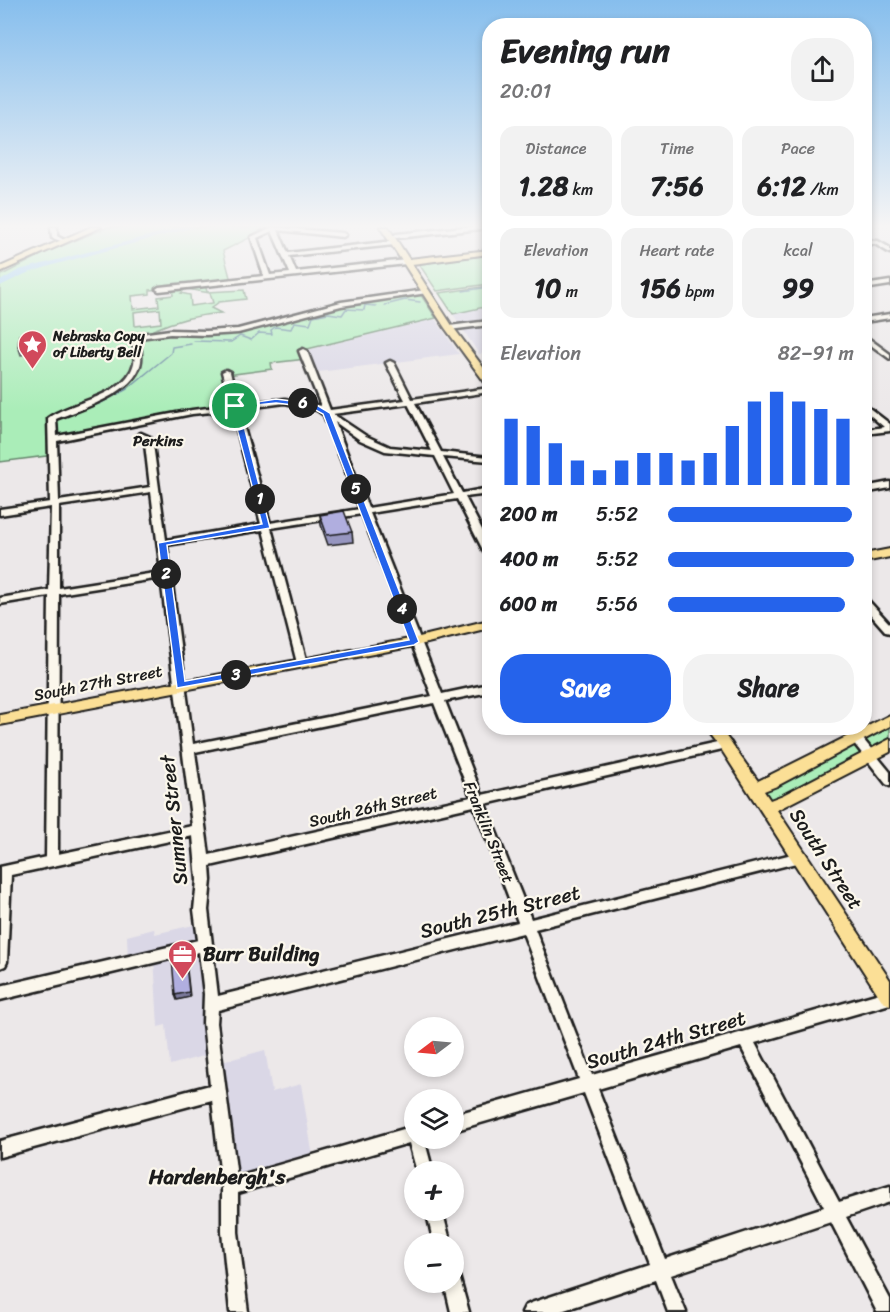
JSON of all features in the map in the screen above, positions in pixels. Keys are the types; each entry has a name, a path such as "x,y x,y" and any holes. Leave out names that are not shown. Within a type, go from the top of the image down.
{"main road":[{"path":"423,288 453,328"},
{"path":"427,288 482,372"},
{"path":"872,556 890,553"},
{"name":"South 27th Street","path":"0,720 414,642 482,626"},
{"name":"South 27th Street","path":"414,642 482,633"},
{"path":"872,726 890,720"},
{"name":"South Street","path":"718,735 890,996"},
{"name":"South Street","path":"721,735 726,745"},
{"path":"754,788 772,782 849,735"},
{"path":"767,808 789,799 890,745"}],"street":[{"path":"159,289 166,288"},
{"path":"52,861 55,504 52,418 109,393 128,380 138,360 135,336 170,332 238,331 341,304 425,292"},
{"path":"872,319 890,316"},
{"path":"453,328 482,324"},
{"path":"872,343 890,357"},
{"name":"Franklin Street","path":"303,351 414,642 677,1312"},
{"path":"390,363 482,538"},
{"path":"226,372 302,663"},
{"path":"326,413 482,391"},
{"path":"54,439 235,406 293,401 312,405 378,446 398,451 482,458"},
{"path":"872,413 890,428"},
{"path":"872,431 890,428"},
{"path":"872,436 890,434"},
{"name":"Sumner Street","path":"141,435 147,439 149,444 203,861 201,910 210,1023 230,1187 230,1232 238,1312"},
{"path":"872,488 890,485"},
{"path":"0,512 155,489"},
{"path":"162,543 482,491"},
{"path":"0,601 166,574"},
{"path":"872,610 890,630"},
{"path":"188,749 482,689"},
{"path":"854,735 890,781"},
{"name":"South 26th Street","path":"203,861 726,745"},
{"path":"0,962 2,872 199,830"},
{"name":"South 25th Street","path":"210,1005 800,858"},
{"path":"0,993 205,945"},
{"name":"South 24th Street","path":"464,1120 890,996"},
{"path":"745,1039 887,1312"},
{"path":"0,1149 218,1091"},
{"path":"230,1187 404,1137"},
{"path":"531,1312 890,1194"},
{"path":"456,1293 460,1312"}],"shaded area":[{"path":"482,308 482,354 479,354 453,314"},
{"path":"435,319 459,354 311,373 303,351"},
{"path":"202,923 214,1053 170,1065 166,1025 158,1027 154,957 128,962 127,936 154,929 155,934"},
{"path":"265,1050 272,1092 301,1084 314,1163 230,1187 215,1064"}],"green space":[{"path":"0,288 170,288 150,290 150,294 132,296 133,309 159,306 158,297 173,295 172,288 206,288 207,292 244,290 246,299 219,302 211,308 221,313 178,321 153,330 154,333 227,332 341,304 419,292 436,318 303,350 306,359 271,363 272,369 227,375 235,406 54,439 54,455 0,462","holes":["186,289 210,293 213,303 191,306 190,295 181,293","160,309 161,323 135,326 134,312"]},
{"path":"435,288 458,288 437,291"},
{"path":"482,288 482,308 453,314 439,293"},
{"path":"890,720 890,745 767,808 754,788 860,735 872,735 872,729"}],"building":[{"path":"40,333 40,343 18,346 19,335"},
{"path":"344,511 352,532 327,535 320,515"},
{"name":"Burr Building","path":"185,956 189,992 175,995 172,959"}],"waterway":[{"path":"463,291 481,288"},
{"path":"385,305 405,300 420,302"},
{"path":"194,341 231,342 240,336 251,340 259,333 272,334 271,330 275,327 291,329 294,322 310,324 313,316 328,313 342,315 346,309 364,310 365,305 376,306"},
{"path":"74,413 101,403 127,389 171,353 172,347 191,344"}],"place":[{"name":"Nebraska Copy of Liberty Bell","path":"32,370"},
{"name":"Burr Building","path":"182,980"}],"district":[{"name":"Perkins","path":"158,441"},
{"name":"Hardenbergh's","path":"217,1177"}],"route":[{"path":"293,401 312,405 326,413 378,543 414,642 180,686 162,543 267,526 235,406 293,401"}]}
